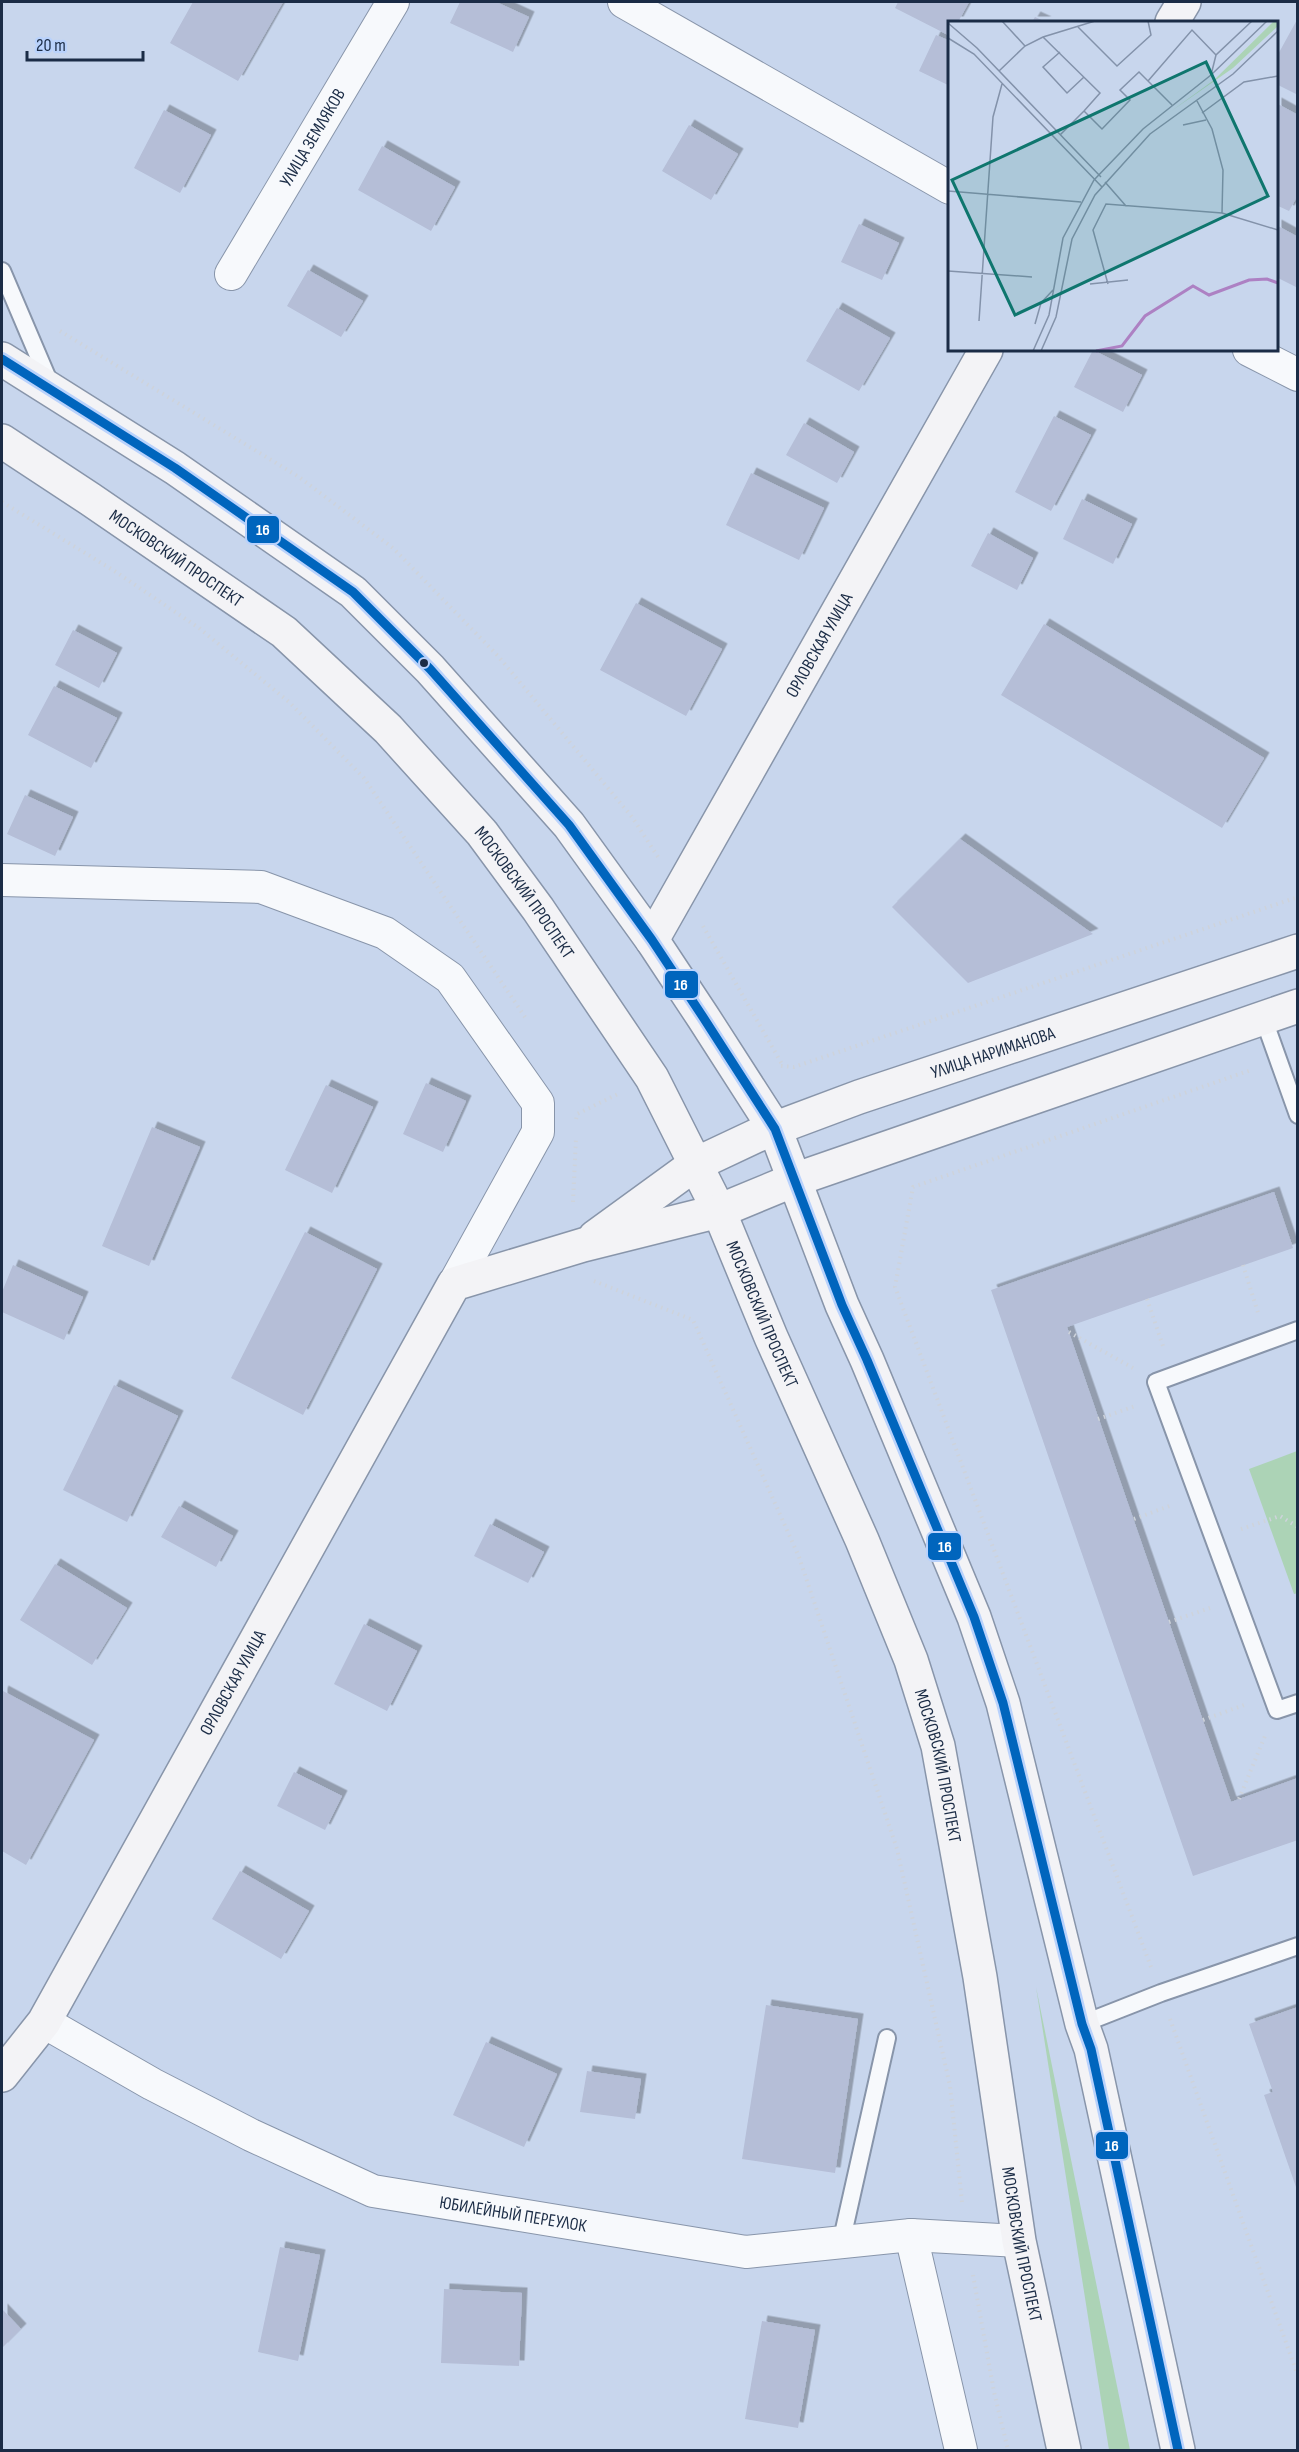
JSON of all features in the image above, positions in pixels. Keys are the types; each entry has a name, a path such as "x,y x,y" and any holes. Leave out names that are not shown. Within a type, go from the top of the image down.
{"main road":[{"path":"1173,21 1184,2"},
{"name":"ОРЛОВСКАЯ УЛИЦА","path":"652,940 985,351"},
{"path":"2,359 175,468 353,592 430,669 569,825 652,940 775,1129 842,1305 974,1617 1003,1703 1082,2024 1091,2049 1179,2449"},
{"name":"МОСКОВСКИЙ ПРОСПЕКТ","path":"2,441 284,632 388,729 482,833 538,909 652,1078 719,1211 771,1337 862,1540 911,1660 938,1746 980,1977 1019,2241 1064,2451"},
{"name":"УЛИЦА НАРИМАНОВА","path":"582,1245 694,1165 775,1129 859,1097 1298,951"},
{"path":"454,1284 582,1245 719,1211 794,1180 1298,1006"},
{"name":"ОРЛОВСКАЯ УЛИЦА","path":"2,2075 44,2022 454,1284"}],"street":[{"name":"УЛИЦА ЗЕМЛЯКОВ","path":"231,274 393,2"},
{"path":"624,2 948,187"},
{"path":"1251,351 1298,375"},
{"path":"2,880 261,887 385,933 450,978 538,1103 538,1132 454,1284"},
{"name":"ЮБИЛЕЙНЫЙ ПЕРЕУЛОК","path":"44,2022 152,2084 251,2136 373,2191 746,2252 911,2235 1019,2241"},
{"path":"911,2235 961,2451"}],"lane":[{"path":"2,271 54,392"},
{"path":"1263,1017 1298,1115"},
{"path":"1298,1330 1173,1376 1159,1389 1274,1702 1298,1703"},
{"path":"1082,2024 1161,1993 1298,1946"},
{"path":"841,2242 887,2038"}],"path":[{"path":"2,502 116,572 199,628 289,702 364,778 528,1022"},
{"path":"776,1065 794,1067 1298,897"},
{"path":"1278,1060 913,1186 895,1287 1161,1993 1298,2376"},
{"path":"577,1114 652,1078"},
{"path":"572,1104 577,1114 576,1125"},
{"path":"573,1203 576,1136"},
{"path":"1243,1266 1267,1341"},
{"path":"591,1279 693,1320 799,1557 897,1849 950,2086 968,2238 993,2391 1008,2451"},
{"path":"1146,1299 1173,1376"},
{"path":"1069,1332 1159,1389"},
{"path":"1098,1419 1159,1389"},
{"path":"1134,1519 1198,1495"},
{"path":"1214,1538 1280,1516 1298,1527"},
{"path":"1169,1622 1236,1599"},
{"path":"1203,1720 1274,1702"},
{"path":"1239,1799 1274,1702"}],"green space":[{"path":"1297,1451 1298,1593 1294,1594 1249,1469"},
{"path":"1036,1987 1130,2450 1109,2450"}],"building":[{"path":"193,2 283,2 238,81 170,43"},
{"path":"460,2 496,2 529,17 513,52 450,23"},
{"path":"898,2 969,2 959,21 948,21 948,35 895,8"},
{"path":"1298,18 1298,95 1278,85 1278,54"},
{"path":"936,35 948,40 948,85 919,71"},
{"path":"1278,104 1298,115 1298,195 1289,211 1278,206"},
{"path":"164,110 211,135 180,193 134,168"},
{"path":"689,125 738,154 711,200 662,171"},
{"path":"382,146 455,187 431,231 358,190"},
{"path":"859,224 899,243 882,280 841,262"},
{"path":"1278,226 1298,237 1298,288 1278,278"},
{"path":"308,270 363,301 341,337 287,306"},
{"path":"837,308 890,338 859,391 806,361"},
{"path":"1092,351 1142,375 1123,412 1074,387"},
{"path":"1054,416 1091,435 1051,511 1015,492"},
{"path":"804,423 854,452 837,483 786,455"},
{"path":"751,473 824,508 799,560 726,525"},
{"path":"1082,499 1132,524 1113,564 1063,539"},
{"path":"988,533 1033,558 1017,590 971,566"},
{"path":"636,603 722,649 686,716 600,670"},
{"path":"1044,624 1264,758 1222,828 1001,695"},
{"path":"73,630 117,653 99,688 55,665"},
{"path":"54,686 117,718 91,768 28,735"},
{"path":"25,795 73,817 55,856 7,834"},
{"path":"960,839 1093,934 968,983 892,907"},
{"path":"426,1083 466,1101 443,1152 403,1134"},
{"path":"326,1085 373,1107 332,1193 285,1170"},
{"path":"152,1127 200,1147 149,1266 102,1246"},
{"path":"1274,1192 1293,1248 1067,1327 1231,1802 1298,1778 1298,1840 1193,1876 991,1290"},
{"path":"305,1232 377,1269 303,1415 231,1378"},
{"path":"13,1265 83,1297 64,1340 2,1312 2,1292"},
{"path":"114,1385 178,1416 127,1522 63,1490"},
{"path":"179,1506 233,1536 216,1567 161,1537"},
{"path":"490,1524 544,1552 528,1583 474,1556"},
{"path":"55,1564 127,1608 92,1665 20,1620"},
{"path":"364,1624 417,1651 387,1711 334,1684"},
{"path":"3,1691 94,1740 26,1865 2,1851"},
{"path":"294,1772 342,1796 325,1830 277,1806"},
{"path":"240,1871 309,1911 281,1959 212,1919"},
{"path":"766,2005 858,2019 835,2173 742,2159"},
{"path":"1298,2007 1297,2190 1264,2095 1273,2092 1249,2024"},
{"path":"486,2042 557,2074 524,2147 453,2115"},
{"path":"587,2071 641,2079 635,2119 580,2112"},
{"path":"280,2247 320,2255 298,2361 258,2352"},
{"path":"444,2289 522,2293 519,2366 441,2363"},
{"path":"2,2309 21,2329 2,2348"},
{"path":"762,2321 815,2330 798,2428 745,2419"}],"transit line":[{"name":"16","path":"2,359 175,468 353,592 430,669 569,825 652,940 775,1129 842,1305 974,1617 1003,1703 1082,2024 1091,2049 1178,2450"}]}
